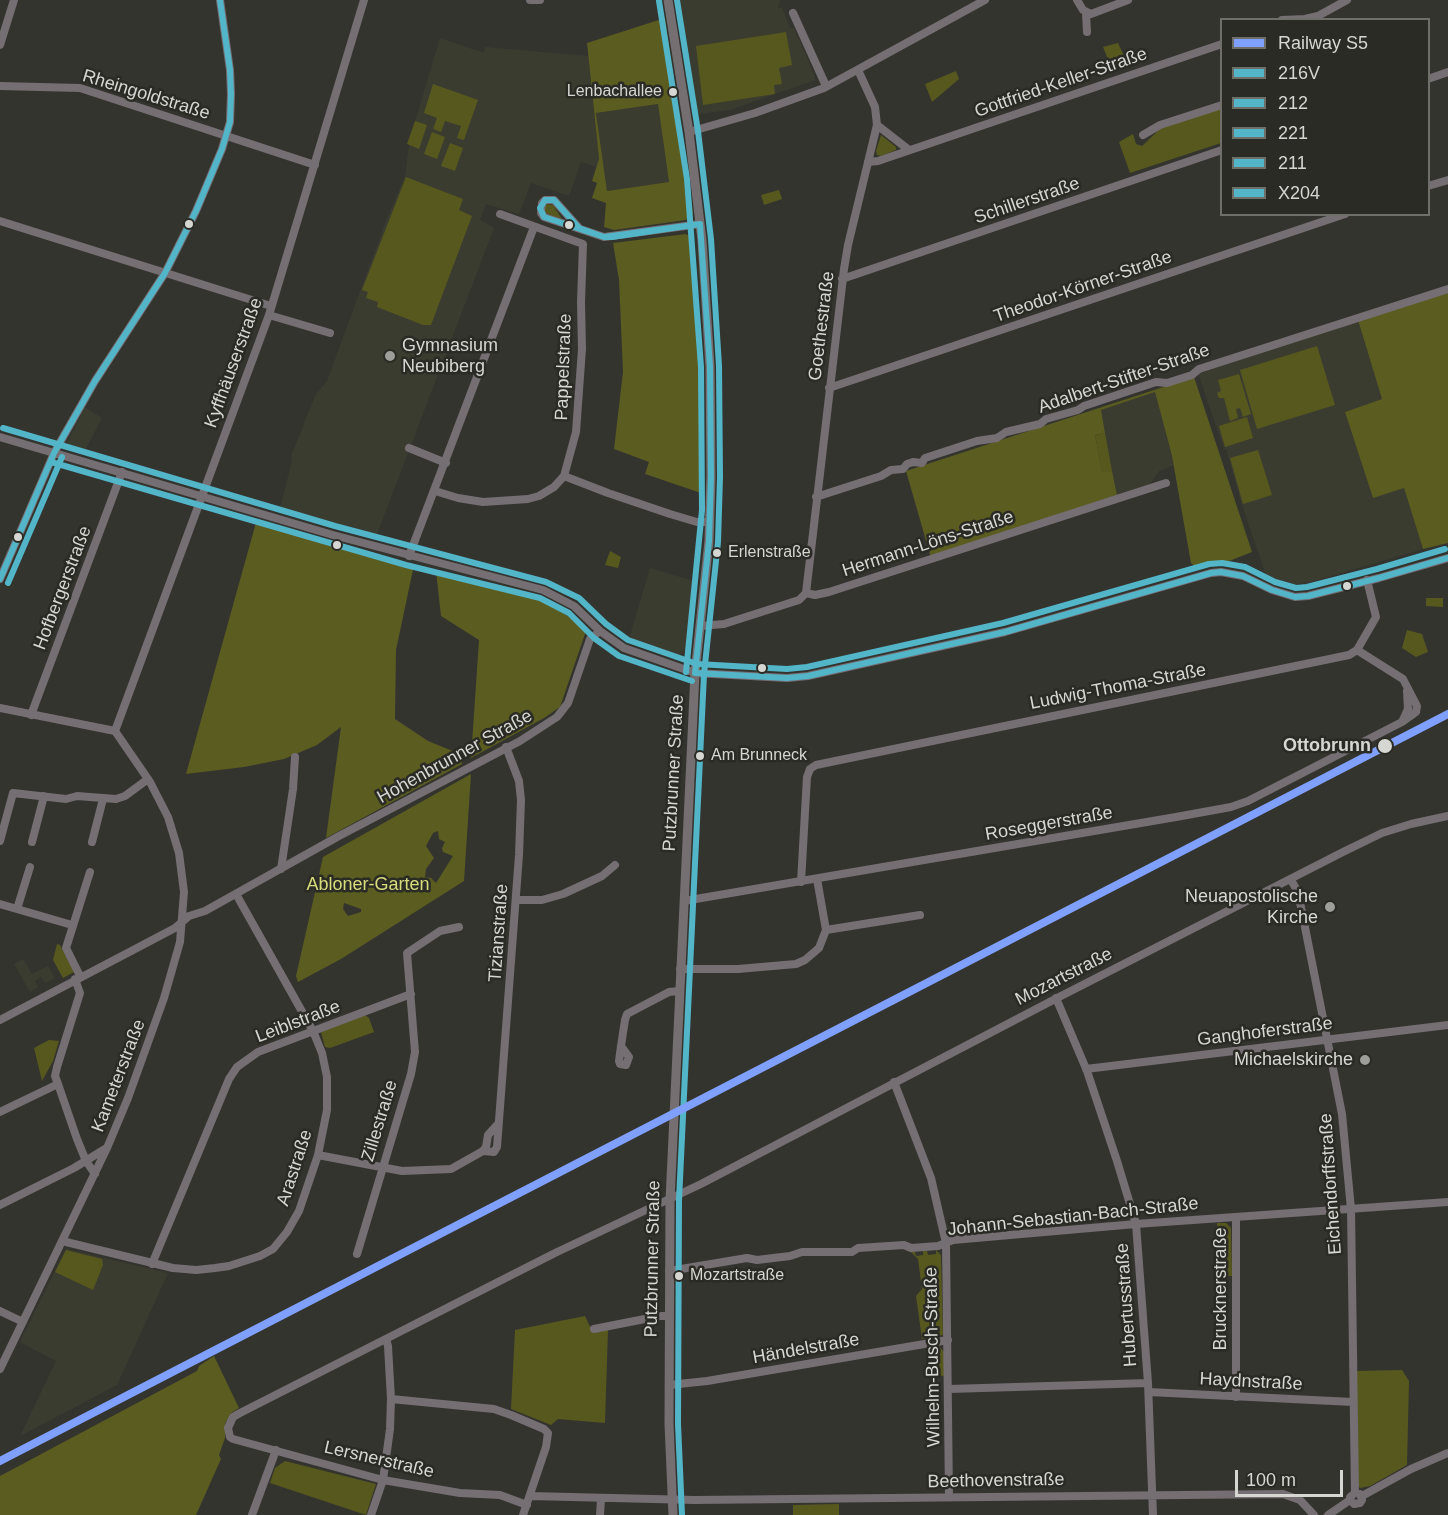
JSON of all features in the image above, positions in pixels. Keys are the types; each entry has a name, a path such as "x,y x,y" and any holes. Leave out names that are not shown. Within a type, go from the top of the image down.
{"main road":[{"name":"Putzbrunner Straße","path":"668,0 689,132 700,224 710,367 710,522 695,673 670,1200 669,1385 673,1515"}],"street":[{"path":"0,45 14,0"},
{"path":"1,577 54,453 95,381 165,273 196,212 227,136 230,122 231,84 220,0"},
{"name":"Kyffhäuserstraße","path":"115,731 270,310 364,0"},
{"path":"530,0 540,0"},
{"path":"689,132 755,113 826,86 985,0"},
{"path":"1077,0 1086,13 1087,32"},
{"path":"1086,13 1094,14 1128,0"},
{"path":"1308,18 1347,0"},
{"path":"793,13 826,86"},
{"name":"Gottfried-Keller-Straße","path":"868,162 878,161 1220,44"},
{"name":"Goethestraße","path":"806,593 842,279 849,237 877,125 874,107 858,70"},
{"path":"1430,78 1448,72"},
{"name":"Rheingoldstraße","path":"0,86 80,88 315,165"},
{"path":"1143,135 1160,125 1220,105"},
{"path":"877,125 909,150"},
{"name":"Schillerstraße","path":"842,279 1220,150"},
{"path":"1430,185 1448,180"},
{"path":"579,228 554,200 542,202 540,208 544,218 604,237 700,224"},
{"name":"Pappelstraße","path":"500,214 581,243 584,248 578,417 564,476"},
{"name":"Theodor-Körner-Straße","path":"829,388 1339,216"},
{"path":"0,221 165,273 330,333"},
{"path":"410,556 534,227"},
{"name":"Adalbert-Stifter-Straße","path":"816,497 881,476 913,462 922,463 925,458 977,441 997,438 1006,432 1040,424 1046,419 1078,410 1131,390 1156,382 1167,383 1192,375 1198,369 1448,289"},
{"path":"0,437 410,556 543,590 574,606 600,631 624,648 695,673 787,678 807,676 1005,632 1211,573 1221,572 1243,576 1272,590 1295,597 1308,596 1448,558"},
{"path":"409,448 446,463"},
{"name":"Hofbergerstraße","path":"31,715 122,472"},
{"path":"435,491 458,498 495,502 539,496 554,488 564,476 670,514 697,522 710,522"},
{"name":"Hermann-Löns-Straße","path":"700,626 724,624 799,600 806,593 815,595 828,592 1166,483"},
{"path":"1357,650 1376,617 1367,580"},
{"name":"Hohenbrunner Straße","path":"0,1020 175,928 189,916 206,911 520,741 564,710 590,639 600,631"},
{"name":"Roseggerstraße","path":"684,901 1231,807 1248,801 1402,722 1416,712 1417,706 1403,679 1357,650"},
{"name":"Ludwig-Thoma-Straße","path":"801,882 807,777 810,769 822,762 1335,658 1357,650"},
{"path":"0,708 115,731"},
{"name":"Kameterstraße","path":"0,1369 128,1098 164,998 180,942 184,892 179,853 168,817 148,779 115,731"},
{"name":"Tizianstraße","path":"318,1155 418,1172 451,1168 483,1151 494,1152 496,1150 516,900 521,800 519,781 506,747"},
{"path":"281,869 293,789 295,757"},
{"path":"0,841 13,793 66,799 77,796 116,799 125,796 148,779"},
{"path":"32,842 44,796"},
{"path":"93,842 103,799"},
{"name":"Mozartstraße","path":"228,1433 233,1417 240,1413 563,1249 670,1200 1056,998 1291,879 1382,833 1448,816"},
{"path":"516,900 542,900 563,894 602,876 615,865"},
{"path":"17,909 30,867"},
{"path":"90,872 66,948 78,978 80,993 55,1076 86,1161 94,1174"},
{"path":"680,969 738,969 796,964 805,960 814,954 821,944 826,930 817,879"},
{"name":"Eichendorffstraße","path":"1291,879 1298,892 1342,1114 1351,1209 1353,1402 1358,1495"},
{"name":"Arastraße","path":"62,1241 152,1264 186,1269 215,1268 260,1256 273,1249 287,1232 299,1211 324,1130 327,1094 322,1053 314,1031 236,894"},
{"path":"0,904 72,925"},
{"path":"826,930 920,915"},
{"path":"411,994 407,953 440,931 459,927"},
{"path":"621,1046 627,1014 669,992 679,992"},
{"name":"Leiblstraße","path":"152,1264 229,1079 237,1067 247,1058 411,994"},
{"name":"Zillestraße","path":"357,1254 411,1074 415,1052 411,994"},
{"name":"Hubertusstraße","path":"1056,998 1086,1069 1136,1224 1149,1392 1153,1515"},
{"name":"Ganghoferstraße","path":"1086,1069 1448,1025"},
{"name":"Wilhelm-Busch-Straße","path":"894,1082 931,1178 946,1243 949,1497"},
{"path":"0,1112 58,1084"},
{"path":"0,1205 86,1161 106,1148"},
{"name":"Johann-Sebastian-Bach-Straße","path":"669,1271 747,1258 757,1260 790,1256 802,1252 852,1252 858,1248 904,1245 911,1248 938,1246 953,1240 1136,1224 1448,1202"},
{"name":"Brucknerstraße","path":"1236,1217 1236,1397"},
{"path":"0,1311 23,1322"},
{"path":"594,1329 669,1316"},
{"path":"371,1515 383,1480 388,1446 391,1399 386,1339"},
{"name":"Händelstraße","path":"669,1385 707,1381 948,1340"},
{"path":"949,1389 1148,1383"},
{"name":"Haydnstraße","path":"1149,1392 1353,1402"},
{"path":"391,1399 494,1410 530,1422 548,1433 546,1447 523,1515"},
{"name":"Lersnerstraße","path":"228,1433 233,1439 383,1480 476,1495 500,1495 527,1505"},
{"path":"252,1515 276,1450"},
{"path":"1358,1514 1352,1494 1358,1495 1448,1453"},
{"name":"Beethovenstraße","path":"530,1496 671,1499 1283,1494 1300,1500 1314,1515"},
{"path":"600,1515 602,1499"},
{"path":"1328,1515 1353,1503"}],"shaded area":[{"path":"677,0 780,0 778,8 782,8 790,28 794,28 815,80 730,110 698,114"},
{"path":"786,32 792,65 779,68 782,84 774,85 775,94 703,105 696,46"},
{"path":"440,38 484,53 485,47 588,56 599,159 597,167 581,162 569,196 531,183 519,214 486,204 480,220 494,228 377,534 280,508 292,461 291,456 316,394 327,381 405,176 410,139"},
{"path":"1118,43 1125,58 1110,64 1103,47"},
{"path":"956,71 959,79 932,102 925,84"},
{"path":"433,84 478,100 464,140 457,138 461,126 445,121 441,132 433,129 437,118 424,113"},
{"path":"658,104 669,182 607,191 596,113"},
{"path":"1220,108 1220,143 1130,173 1119,142 1133,134 1136,144 1142,146 1161,128"},
{"path":"415,121 427,125 419,149 407,144"},
{"path":"432,132 445,137 437,159 424,154"},
{"path":"881,135 896,147 896,150 881,156 877,155"},
{"path":"450,143 463,148 455,171 441,166"},
{"path":"406,177 463,199 459,210 472,216 431,325 423,325 377,307 378,302 366,298 368,292 362,290"},
{"path":"779,190 782,199 764,205 761,195"},
{"path":"547,204 553,205 562,219 545,213"},
{"path":"1358,320 1382,399 1345,412 1373,497 1404,488 1423,549 1311,582 1286,586 1267,578 1226,449 1224,449 1199,376 1200,372"},
{"path":"1317,346 1335,405 1257,429 1240,370"},
{"path":"1239,374 1251,414 1243,417 1240,408 1236,409 1238,418 1230,421 1224,398 1219,398 1217,393 1221,391 1218,380"},
{"path":"1155,392 1174,465 1159,471 1150,484 1117,495 1112,471 1102,473 1100,410"},
{"path":"85,407 102,418 83,454 69,450 66,445"},
{"path":"1247,417 1253,438 1225,447 1219,426"},
{"path":"1105,433 1112,471 1102,473 1095,435"},
{"path":"1258,450 1272,495 1243,504 1230,458"},
{"path":"610,551 621,557 618,568 605,565"},
{"path":"650,568 697,582 689,645 681,654 668,655 629,639"},
{"path":"1426,598 1443,598 1443,607 1426,606"},
{"path":"1407,630 1422,634 1428,652 1416,657 1402,648"},
{"path":"57,944 60,945 74,972 63,978 53,960"},
{"path":"23,959 32,974 48,966 55,978 45,983 41,977 35,981 38,987 30,992 14,964"},
{"path":"365,1015 369,1018 374,1032 330,1048 325,1047 321,1032"},
{"path":"49,1040 59,1041 53,1061 42,1081 34,1048"},
{"path":"1217,1223 1226,1223 1231,1228 1232,1276 1219,1276"},
{"path":"66,1249 168,1273 117,1385 22,1435 56,1361 20,1342"},
{"path":"66,1250 102,1259 103,1265 93,1290 55,1272"},
{"path":"936,1250 941,1255 943,1335 922,1339 916,1296 922,1289 918,1259 911,1252 915,1251 916,1256 923,1255 923,1251 927,1251 928,1255 936,1254"},
{"path":"585,1316 593,1333 608,1330 605,1423 558,1419 551,1425 511,1409 515,1330"},
{"path":"939,1346 944,1352 944,1376 931,1375 933,1347"},
{"path":"1402,1370 1409,1381 1407,1465 1370,1486 1360,1488 1358,1486 1355,1371"},
{"path":"285,1461 376,1484 366,1515 270,1483 275,1468"},
{"path":"839,1504 839,1515 793,1515 793,1505"}],"green space":[{"path":"665,18 693,212 686,220 614,230 604,227 606,203 592,198 597,183 592,181 599,159 587,43","holes":["658,104 669,182 607,191 596,113"]},
{"path":"686,234 694,239 703,369 701,493 645,474 649,462 614,449 623,372 619,280 613,243"},
{"path":"1448,292 1448,543 1423,549 1404,488 1373,498 1345,412 1382,399 1358,320"},
{"path":"1194,377 1252,552 1198,569 1191,563 1172,456 1155,392 1101,410 1105,433 1095,435 1102,472 1112,471 1117,495 931,558 906,471"},
{"path":"257,519 320,542 414,565 396,650 395,719 428,741 460,754 462,764 326,838 341,727 317,745 284,759 244,767 186,774"},
{"path":"436,571 540,598 580,624 586,631 560,707 471,758 479,640 441,616"},
{"name":"Abloner-Garten","path":"471,774 464,881 341,959 298,982 296,976 323,857","holes":["438,831 439,839 445,842 443,852 453,856 436,883 431,878 425,877 426,869 434,858 426,846 433,833","344,903 361,909 361,912 348,916 343,909"]},
{"path":"214,1356 239,1408 231,1413 225,1424 225,1438 219,1455 221,1459 196,1515 0,1515 0,1476 197,1371 199,1366"}],"rail line":[{"name":"S5","path":"0,1461 1448,714"}],"transit line":[{"name":"211","path":"0,579 54,453 95,381 165,273 196,211 222,149 230,122 231,94 220,0"},
{"name":"X204","path":"677,0 698,131 711,239 719,366 720,477 718,542 704,674 679,1200 678,1424 682,1515"},
{"name":"212","path":"659,1 687,179 701,367 702,510 686,672"},
{"name":"216V","path":"545,200 554,200 579,228 604,237 544,217 540,208 545,200"},
{"name":"216V","path":"700,224 612,237 604,237 700,224"},
{"name":"216V","path":"695,673 709,541 711,477 710,367 700,224"},
{"name":"221","path":"3,428 335,526 546,582 579,598 606,624 628,640 697,664 787,669 807,667 1003,623 1209,564 1222,563 1245,567 1275,582 1296,588 1377,569 1445,549"},
{"name":"212","path":"8,583 62,457"},
{"name":"212","path":"51,462 406,565 540,598 569,613 594,638 619,656 692,681"},
{"name":"216V","path":"695,673 787,678 808,676 1005,632 1211,573 1221,572 1243,576 1272,590 1295,597 1308,596 1379,578 1448,558"}],"place":[{"name":"Lenbachallee","path":"673,92"},
{"name":"Gymnasium Neubiberg","path":"390,356"},
{"name":"Erlenstraße","path":"717,553"},
{"name":"Ottobrunn","path":"1385,746"},
{"name":"Am Brunneck","path":"700,756"},
{"name":"Neuapostolische Kirche","path":"1330,907"},
{"name":"Michaelskirche","path":"1365,1060"},
{"name":"Mozartstraße","path":"679,1276"}]}
